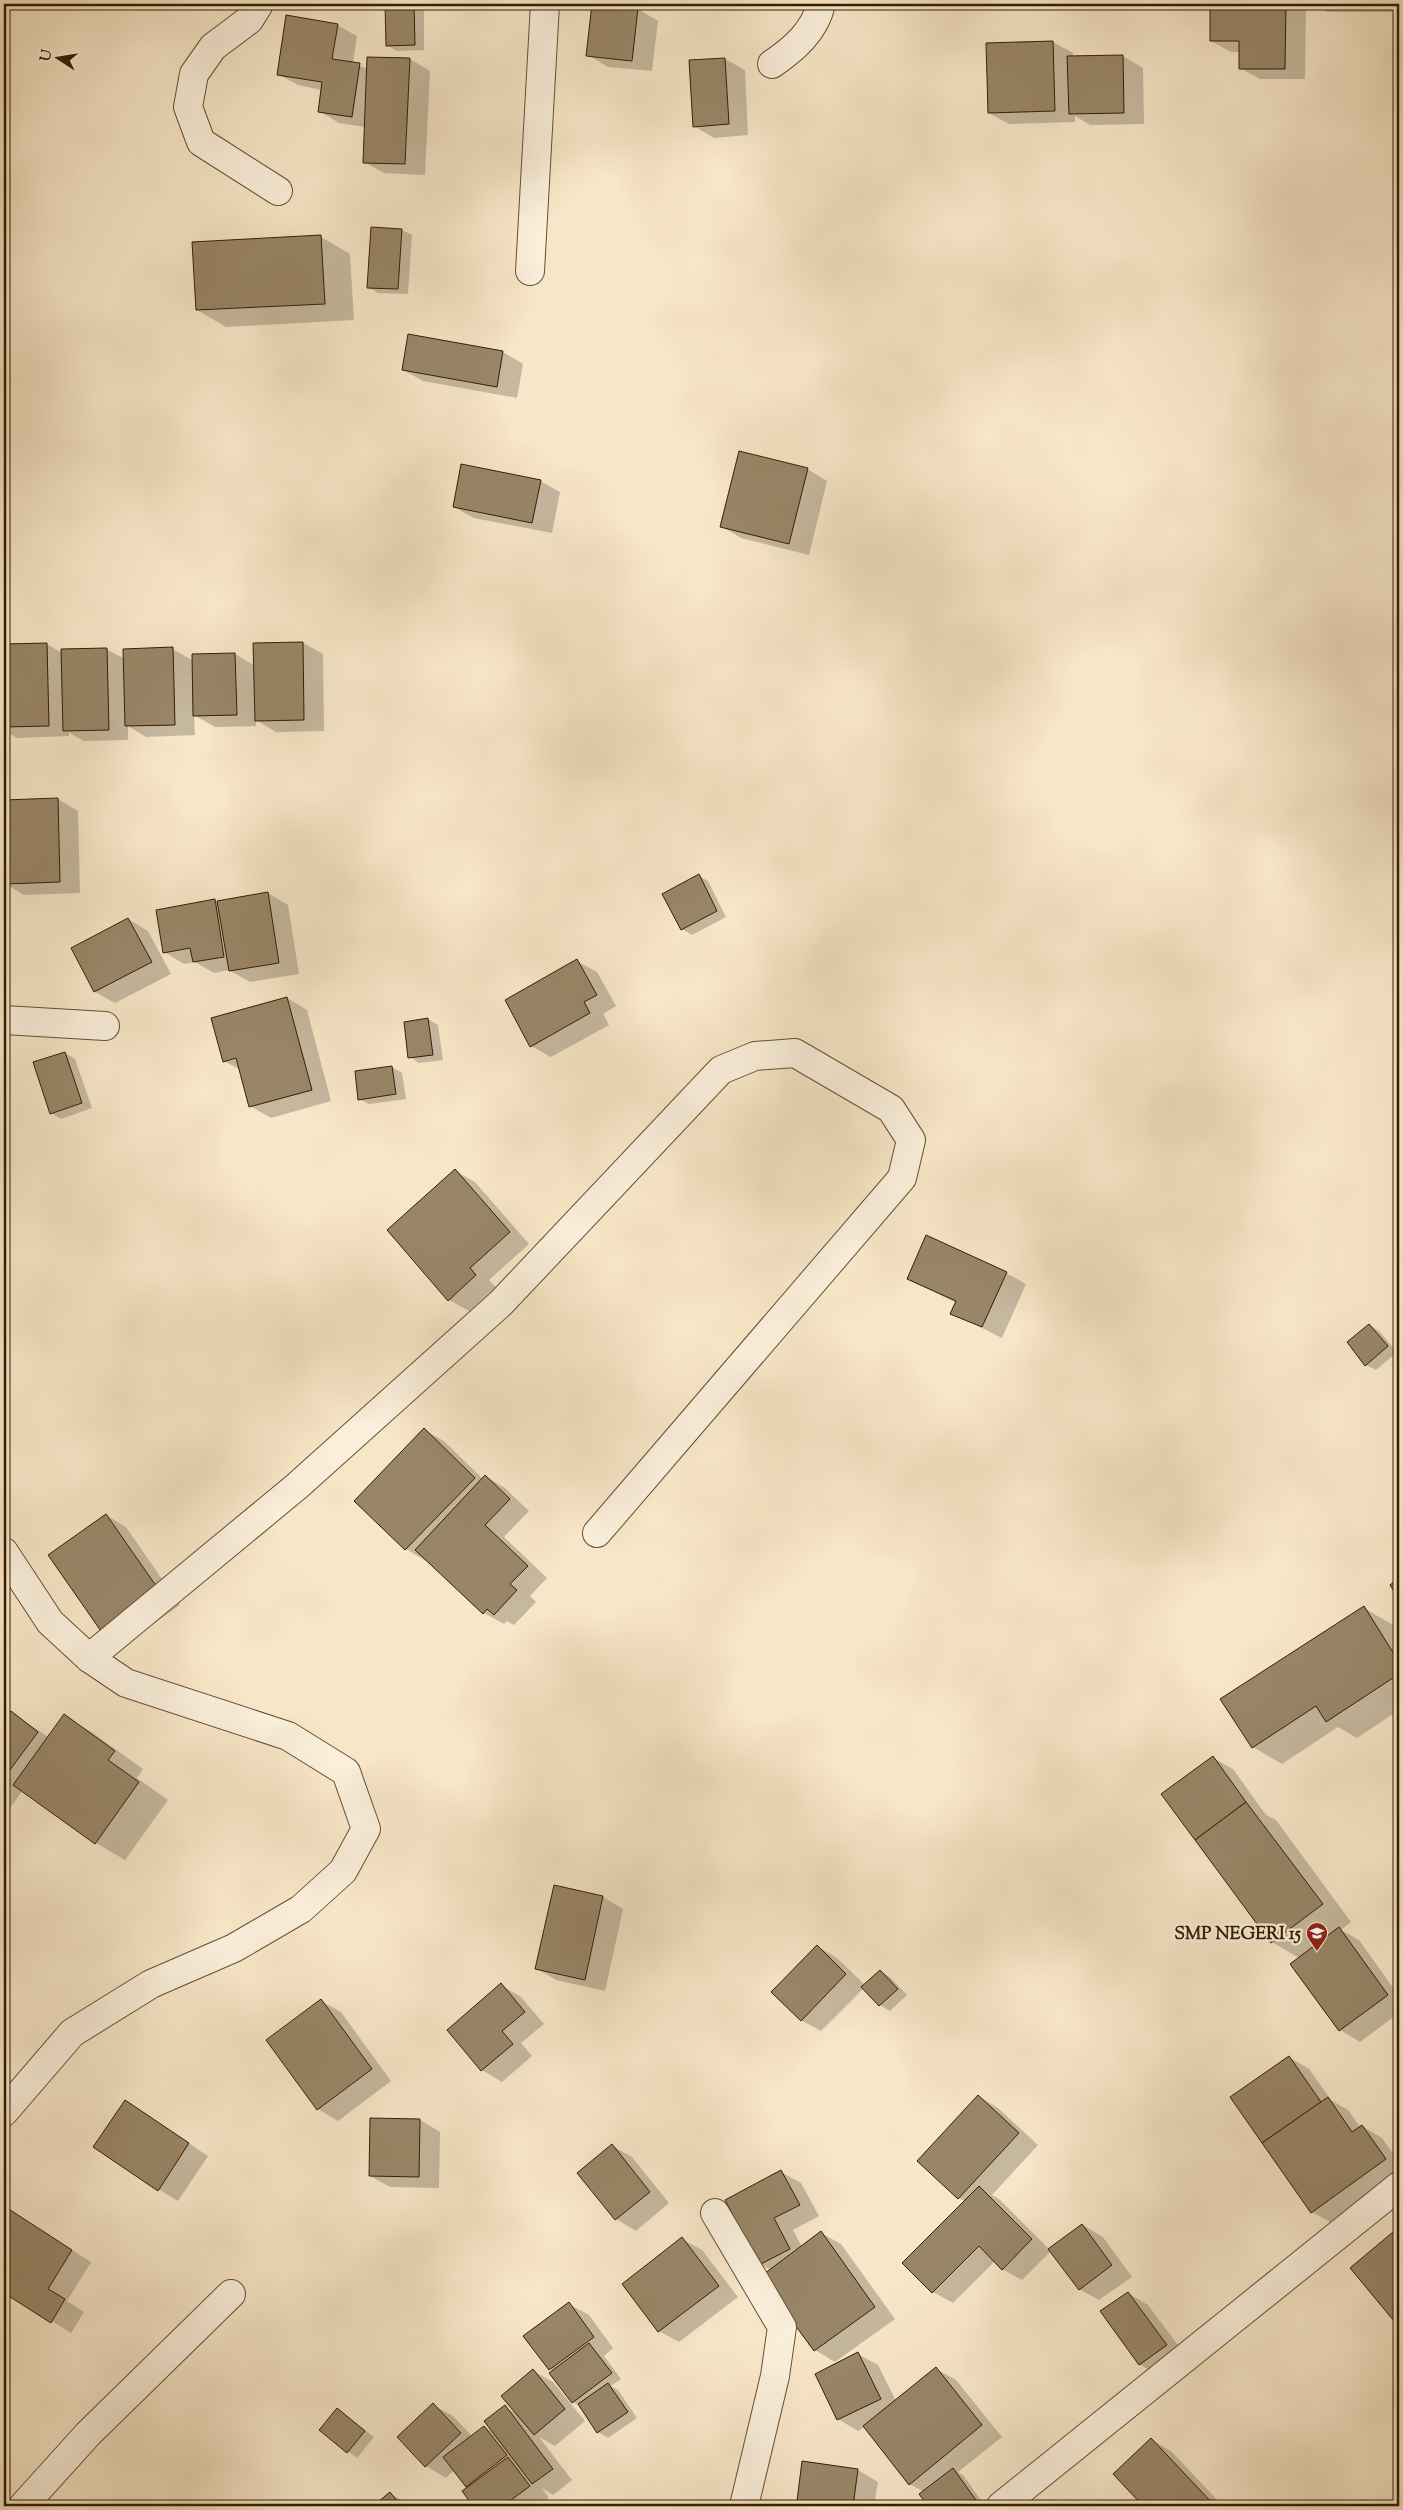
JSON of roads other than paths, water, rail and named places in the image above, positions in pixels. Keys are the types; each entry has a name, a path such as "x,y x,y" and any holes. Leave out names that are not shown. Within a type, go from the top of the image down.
{"street":[{"path":"259,4 249,20 213,47 194,74 188,107 201,142 278,191"},
{"path":"530,270 546,4"},
{"path":"772,64 796,48 819,16 821,4"},
{"path":"4,1020 104,1026"},
{"path":"89,1658 296,1487 501,1304 721,1070 755,1056 796,1053 891,1109 911,1140 902,1178 597,1534"},
{"path":"4,1552 50,1622 89,1658 126,1683 288,1736 346,1772 366,1829 343,1871 301,1909 234,1948 151,1984 72,2033 4,2112"},
{"path":"1000,2506 1398,2191"},
{"path":"715,2213 782,2327 775,2376 744,2506"},
{"path":"23,2506 88,2434 231,2294"}],"place":[{"name":"SMP NEGERI 15","path":"1317,1952"}]}
